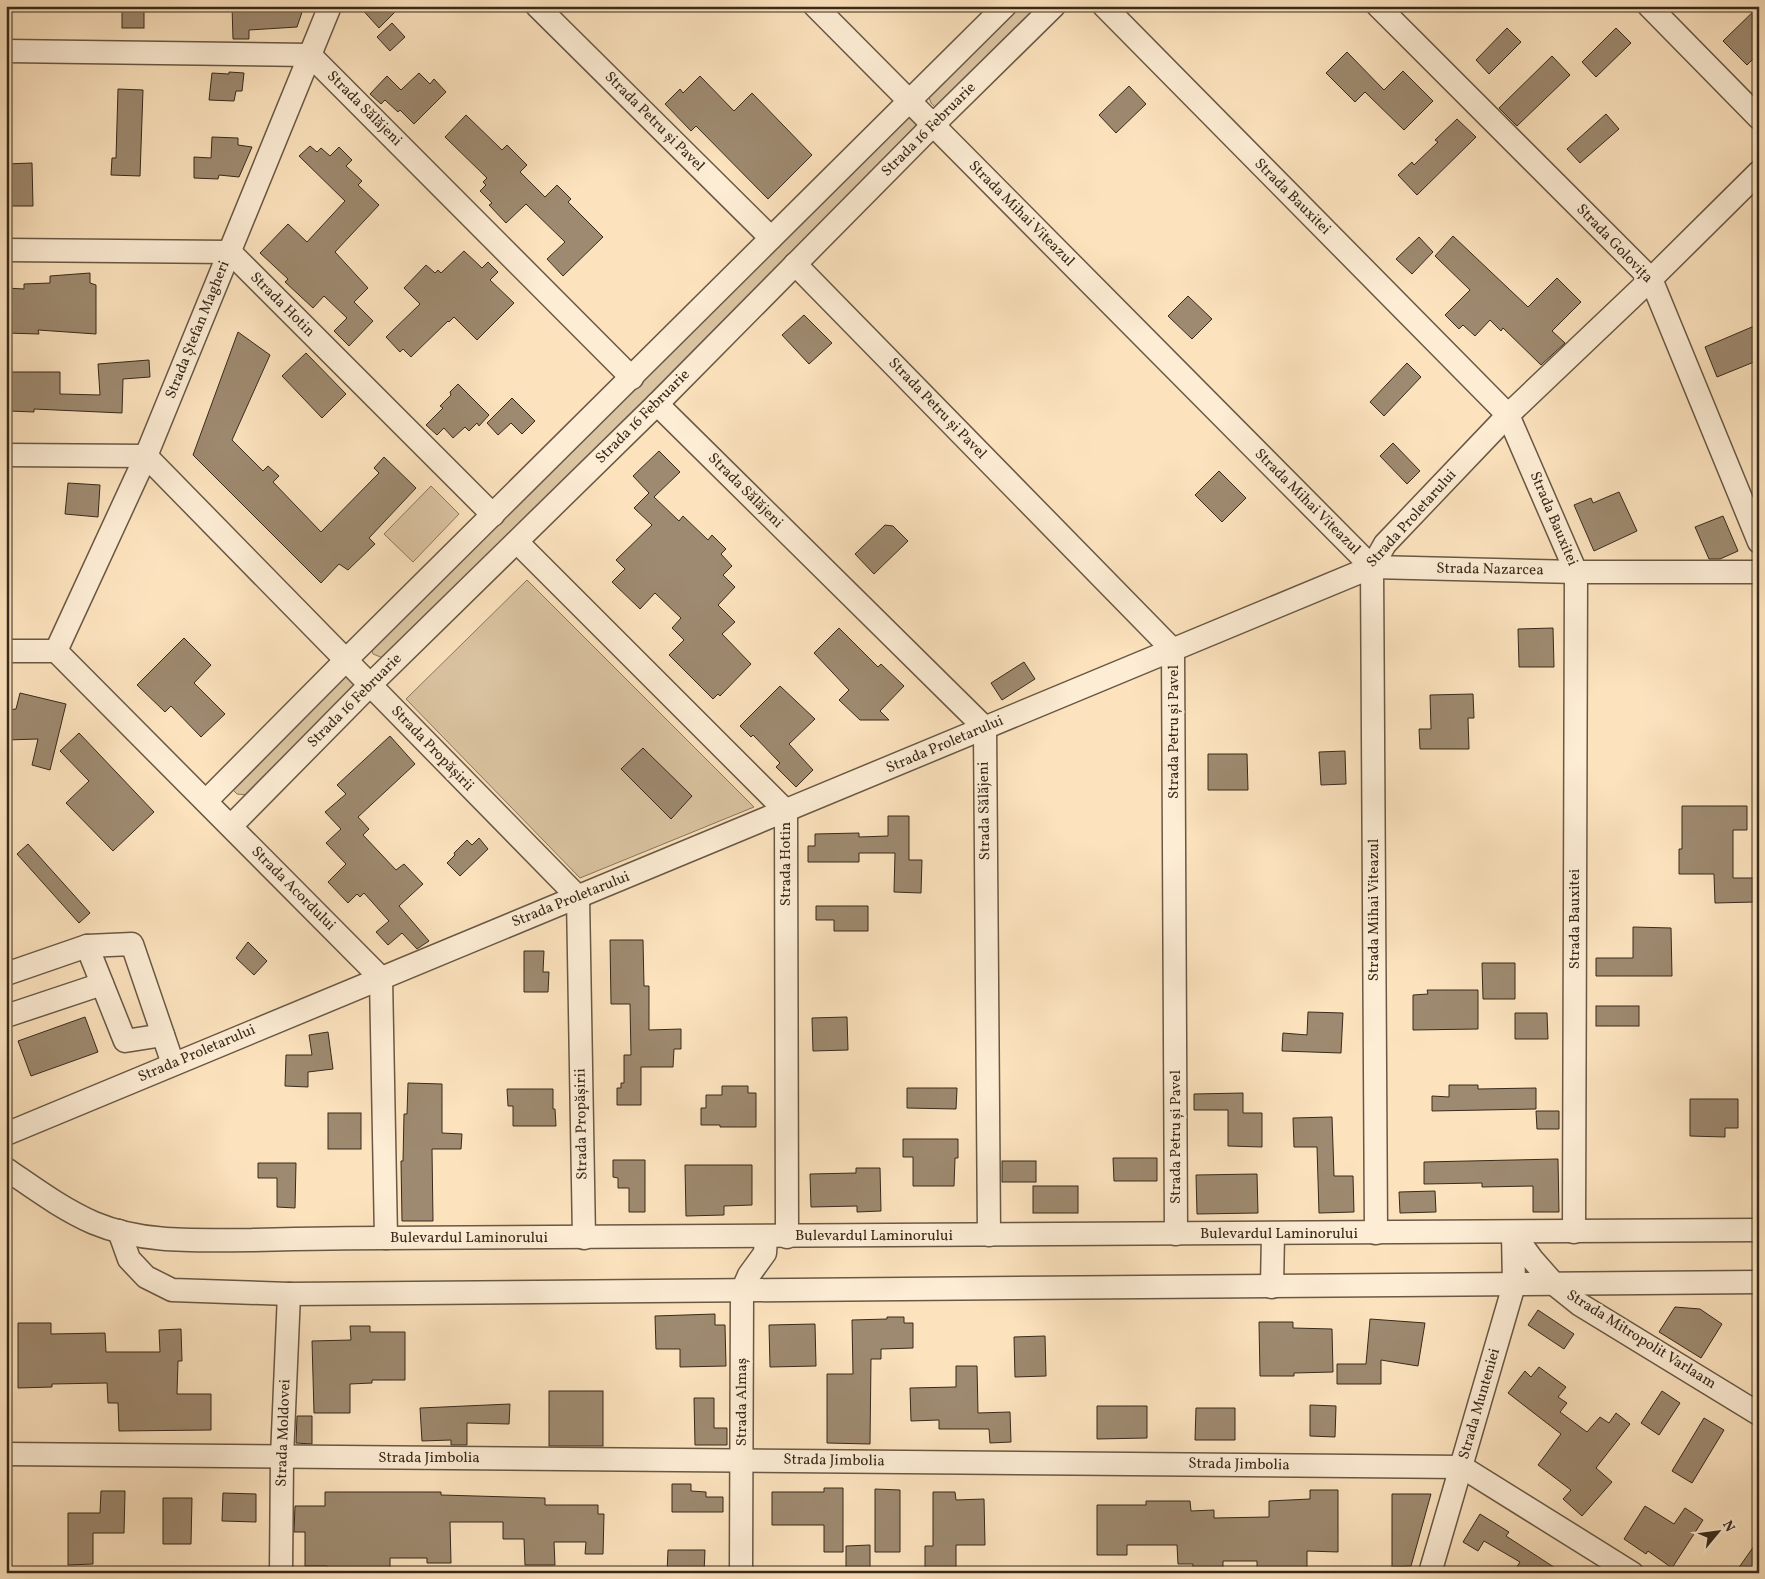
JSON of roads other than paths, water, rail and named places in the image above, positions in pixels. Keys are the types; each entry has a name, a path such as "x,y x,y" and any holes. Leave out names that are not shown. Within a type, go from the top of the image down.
{"street":[{"name":"Strada Ștefan Magheri","path":"56,650 146,456 330,6"},
{"name":"Strada Petru și Pavel","path":"537,6 771,238"},
{"name":"Strada Mihai Viteazul","path":"814,6 1372,567 1376,1233"},
{"path":"206,801 1005,6"},
{"name":"Strada 16 Februarie","path":"231,826 370,685 657,404 933,125 1054,6"},
{"name":"Strada Bauxitei","path":"1104,6 1508,415 1576,572 1574,1232"},
{"name":"Strada Golovița","path":"1378,6 1651,279 1759,542"},
{"path":"1649,6 1759,118"},
{"path":"6,51 310,55"},
{"name":"Strada Sălăjeni","path":"310,55 632,378"},
{"name":"Strada Proletarului","path":"6,1134 1372,567 1385,544 1508,415 1651,279 1759,172"},
{"path":"6,250 230,252"},
{"name":"Strada Hotin","path":"230,252 493,516"},
{"name":"Strada Petru și Pavel","path":"795,264 1174,650 1176,1234"},
{"name":"Strada Sălăjeni","path":"657,404 985,728 989,1235"},
{"path":"6,455 146,456"},
{"name":"Strada Propășirii","path":"146,456 578,897 584,1238"},
{"name":"Strada Hotin","path":"517,542 786,811 776,1237"},
{"name":"Strada Nazarcea","path":"1372,567 1576,572 1759,572"},
{"path":"6,651 56,650"},
{"name":"Strada Acordului","path":"56,650 381,978"},
{"path":"6,974 87,946 132,944 173,1064"},
{"path":"87,946 125,1041 163,1035"},
{"path":"381,978 386,1238"},
{"path":"6,1016 102,984"},
{"name":"Bulevardul Laminorului","path":"6,1168 70,1211 94,1223 141,1236 188,1240 1759,1230"},
{"path":"118,1231 129,1259 146,1277 172,1290 289,1294 1759,1282"},
{"name":"Strada Mitropolit Varlaam","path":"1513,1232 1532,1259 1554,1284 1579,1304 1759,1414"},
{"name":"Strada Munteniei","path":"1430,1573 1514,1285 1513,1232"},
{"path":"1272,1287 1273,1234"},
{"name":"Strada Almaș","path":"741,1573 742,1291 749,1275 776,1237"},
{"name":"Strada Moldovei","path":"281,1573 282,1457 289,1294"},
{"name":"Strada Jimbolia","path":"6,1454 1462,1467"},
{"path":"1462,1467 1632,1573"}]}
